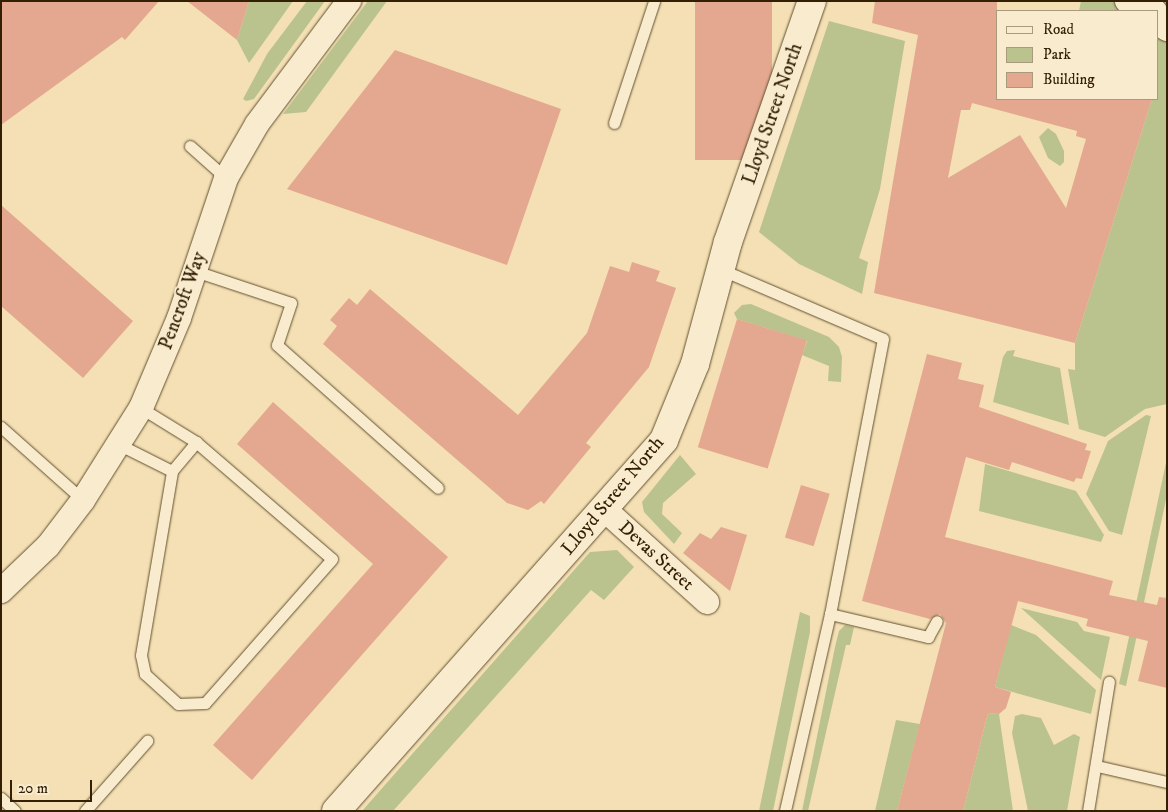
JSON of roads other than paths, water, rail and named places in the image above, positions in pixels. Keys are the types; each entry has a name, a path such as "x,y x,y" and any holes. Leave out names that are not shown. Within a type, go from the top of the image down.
{"street":[{"name":"Pencroft Way","path":"1,592 48,546 83,500 141,408 195,271 226,178 257,124 349,1"},
{"name":"Lloyd Street North","path":"336,811 664,440 695,364 720,270 812,1"},
{"path":"1123,1 1136,10"},
{"path":"1127,1 1151,10"},
{"name":"Devas Street","path":"604,509 707,602"}],"lane":[{"path":"614,123 654,1"},
{"path":"190,146 226,178"},
{"path":"720,270 884,339 830,614 785,811"},
{"path":"195,271 291,303 277,345 438,488"},
{"path":"141,408 196,442 332,559 205,703 178,704 145,674 141,655 172,471 196,442"},
{"path":"1,427 83,500"},
{"path":"118,444 172,471"},
{"path":"830,614 928,636 937,621"},
{"path":"1088,811 1097,766 1109,682"},
{"path":"85,811 148,741"},
{"path":"1097,766 1167,782"},
{"path":"1,798 15,811"}]}
